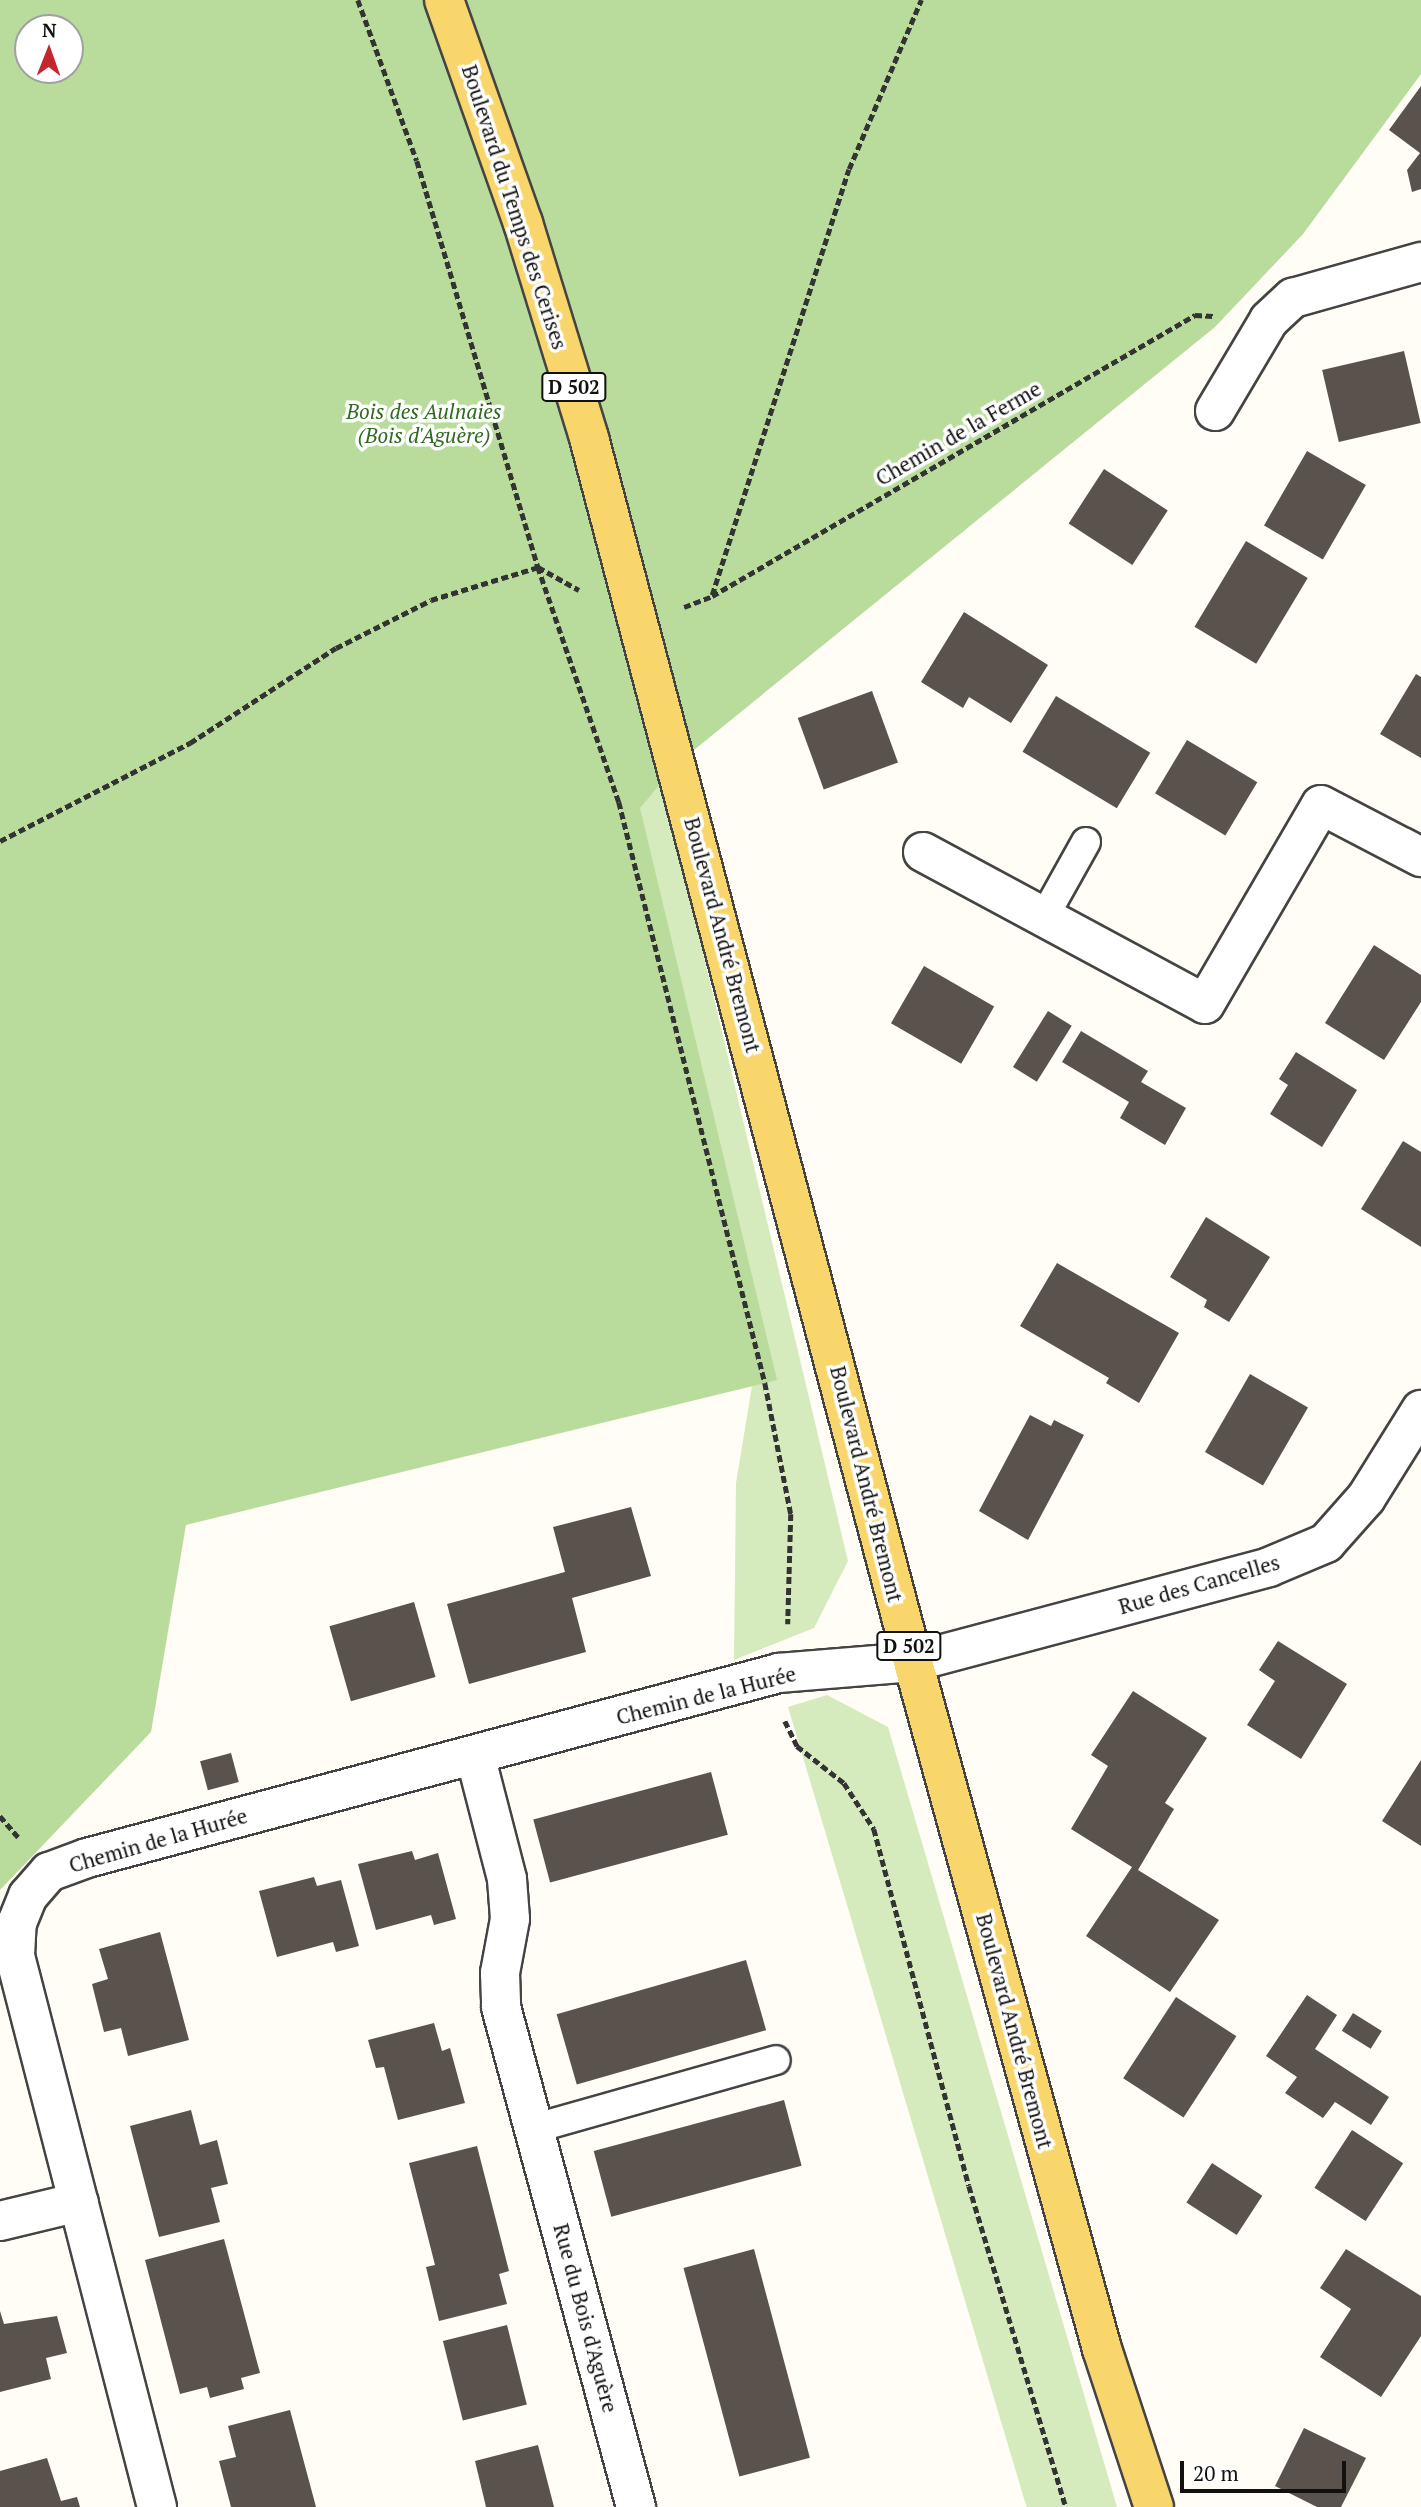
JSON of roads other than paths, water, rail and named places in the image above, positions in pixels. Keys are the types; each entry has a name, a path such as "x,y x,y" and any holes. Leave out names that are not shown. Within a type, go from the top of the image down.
{"main road":[{"name":"Boulevard du Temps des Cerises","path":"444,0 535,260 682,780"},
{"name":"Boulevard André Bremont","path":"682,780 913,1662 1101,2349 1154,2507"}],"street":[{"path":"1215,411 1269,320 1293,298 1421,262"},
{"path":"923,852 1205,1004 1321,805 1421,857"},
{"name":"Rue des Cancelles","path":"913,1662 1269,1567 1325,1543 1366,1498 1421,1410"},
{"name":"Chemin de la Hurée","path":"157,2507 15,1955 17,1923 28,1896 49,1872 87,1858 779,1673 913,1662"},
{"name":"Rue du Bois d'Aguère","path":"475,1755 507,1879 510,1919 500,1973 502,2007 636,2507"},
{"path":"0,2221 79,2202"}],"lane":[{"path":"1044,917 1086,842"},
{"path":"536,2128 776,2060"}],"park label":[{"name":"Bois des Aulnaies (Bois d'Aguère)","path":"424,423"}]}
